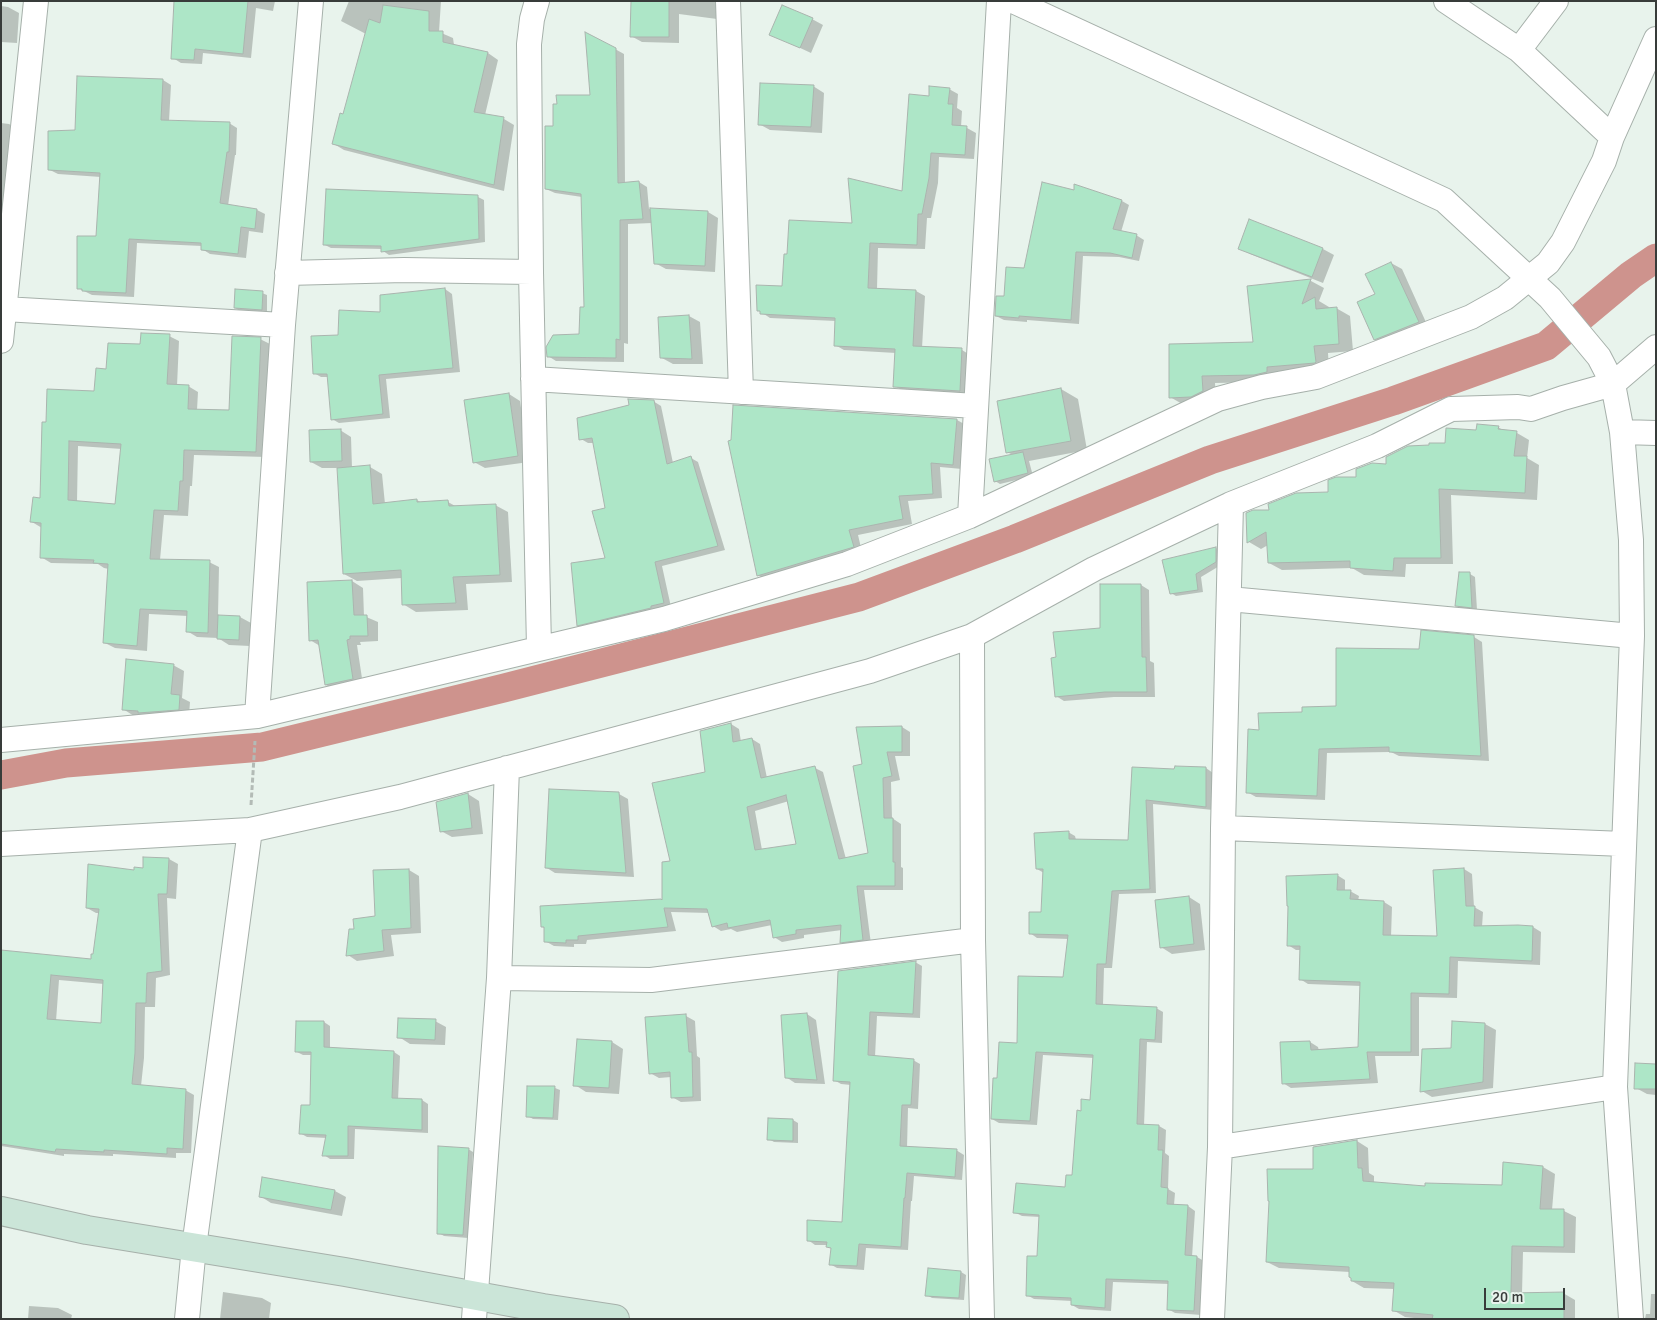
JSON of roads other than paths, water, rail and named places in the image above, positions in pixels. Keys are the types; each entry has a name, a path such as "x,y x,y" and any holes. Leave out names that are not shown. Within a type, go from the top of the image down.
{"street":[{"path":"1,341 7,239 36,1"},
{"path":"257,716 287,273 311,1"},
{"path":"537,1 532,19 529,44 531,272 539,648"},
{"path":"728,1 742,392"},
{"path":"970,516 999,1"},
{"path":"1013,1 1444,200 1550,298 1599,357 1613,384 1622,432 1631,540 1632,636 1616,1087 1631,1319"},
{"path":"1446,1 1519,50 1612,137"},
{"path":"1519,50 1556,1"},
{"path":"1,740 257,716 664,619 847,564 970,516 1218,399 1262,387 1316,377 1471,317 1505,298 1548,263 1562,242 1604,161 1612,137 1656,39"},
{"path":"287,273 404,270 531,272"},
{"path":"4,309 283,326"},
{"path":"1,844 250,830 400,798 870,670 972,636 1094,569 1230,504 1377,446 1451,409 1518,407 1531,409 1613,384 1656,347"},
{"path":"533,379 976,406"},
{"path":"1622,432 1656,433"},
{"path":"1212,1319 1220,1147 1223,828 1230,504"},
{"path":"1229,600 1632,636"},
{"path":"972,636 973,940 982,1319"},
{"path":"475,1307 499,978 507,768"},
{"path":"1223,828 1624,844"},
{"path":"187,1319 194,1247 250,830"},
{"path":"499,978 651,980 973,940"},
{"path":"1220,1147 1616,1087"},
{"path":"1,1211 88,1230 194,1247 475,1307 615,1319"}],"waterway":[{"path":"1,775 66,763 262,747 504,688 859,597 1015,539 1210,460 1393,401 1546,346 1631,275 1656,258"}]}
